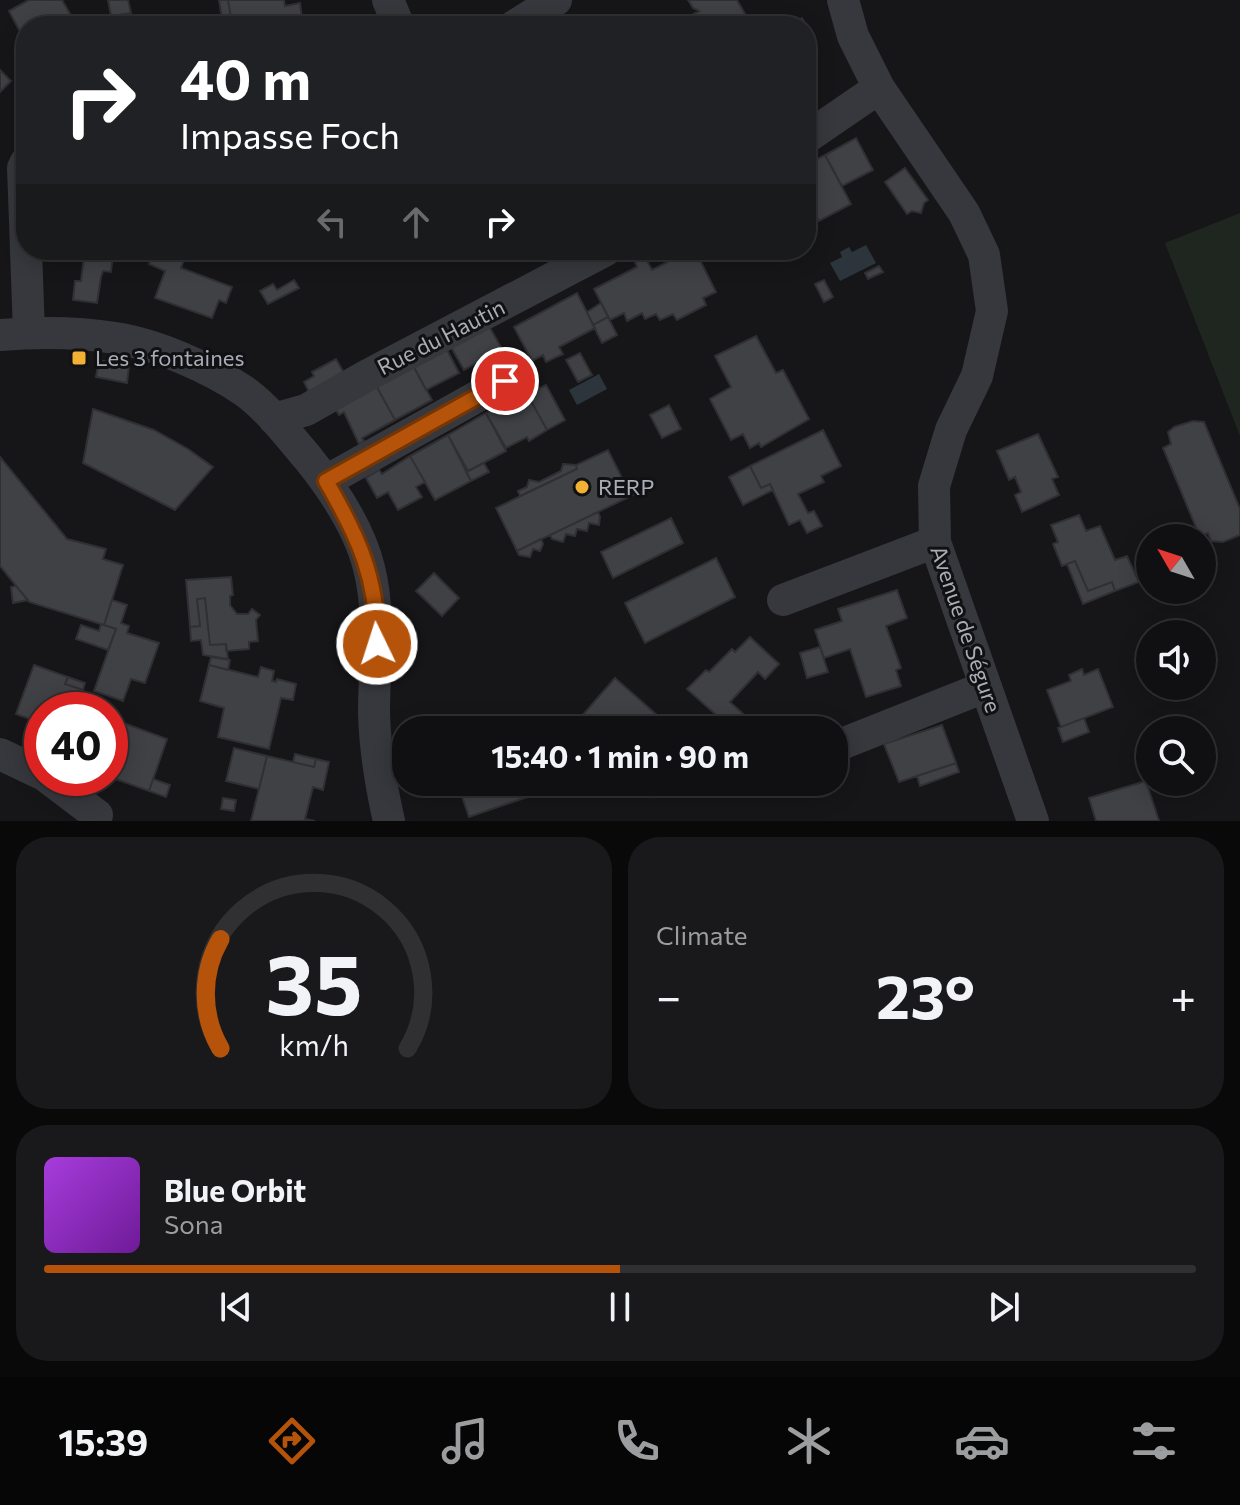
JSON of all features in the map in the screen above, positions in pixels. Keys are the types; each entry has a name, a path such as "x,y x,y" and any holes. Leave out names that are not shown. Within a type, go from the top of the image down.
{"street":[{"path":"530,16 556,0"},
{"name":"Avenue de Ségure","path":"843,0 853,36 879,88 964,213 984,255 992,311 977,376 951,430 934,486 935,542 1033,821"},
{"path":"816,131 879,88"},
{"path":"25,260 15,334 116,338 179,357 245,392 274,419 326,481 354,530 369,567 377,628 374,715 380,781 389,821"},
{"name":"Rue du Hautin","path":"274,419 306,410 587,260"},
{"path":"326,481 505,381"},
{"path":"783,600 935,542"},
{"path":"848,741 985,687"},
{"path":"0,754 24,765"},
{"path":"70,796 98,819"}],"shaded area":[{"path":"1240,213 1240,436 1165,243"},
{"path":"866,245 876,263 840,281 830,263 842,257 840,252 849,247 852,252"},
{"path":"599,374 607,389 577,405 569,390"}],"building":[{"path":"29,0 62,0 71,16 16,16 16,24 9,11"},
{"path":"108,0 128,0 131,13 111,16"},
{"path":"219,0 228,0 231,16 222,16"},
{"path":"228,0 284,0 285,6 300,3 302,16 231,16"},
{"path":"688,0 737,0 746,16 690,16 699,11"},
{"path":"0,70 11,81 0,92"},
{"path":"856,138 873,170 842,186 825,155"},
{"path":"825,155 851,204 819,221 816,216 816,159"},
{"path":"905,168 928,200 921,213 912,211 907,214 885,182"},
{"path":"84,260 112,260 111,272 103,271 97,303 73,300 75,281 81,281"},
{"path":"151,260 184,260 181,268 232,287 226,303 219,300 212,318 155,298 165,271 149,264"},
{"path":"639,260 647,260 652,270 672,260 700,260 716,292 703,298 706,305 677,320 673,314 660,320 656,314 645,319 642,313 627,321 624,313 610,320 594,289 637,267 635,262"},
{"path":"879,266 883,272 868,279 865,273"},
{"path":"294,280 299,288 268,304 260,291 273,284 277,290"},
{"path":"824,280 833,297 824,302 815,284"},
{"path":"577,293 595,328 559,347 563,354 546,362 543,355 532,361 514,327"},
{"path":"601,303 608,317 593,325 587,312"},
{"path":"608,317 617,335 602,343 593,325"},
{"path":"485,319 502,349 464,370 447,340"},
{"path":"756,336 776,373 783,370 809,419 761,447 759,443 750,448 743,434 731,440 710,399 731,387 715,356"},
{"path":"443,342 459,373 426,390 410,360"},
{"path":"580,353 592,375 578,382 566,360"},
{"path":"336,359 344,373 309,392 304,382 314,376 312,372"},
{"path":"99,360 129,366 127,383 96,377"},
{"path":"410,360 432,400 395,420 373,380"},
{"path":"373,380 395,420 362,438 364,441 359,444 344,412 339,415 332,402"},
{"path":"546,385 565,420 547,430 527,394"},
{"path":"525,390 547,430 529,441 527,437 506,448 486,413"},
{"path":"669,405 681,429 662,438 650,415"},
{"path":"93,409 154,430 213,467 175,510 83,463"},
{"path":"486,413 506,451 468,471 448,435"},
{"path":"1193,421 1204,422 1240,509 1240,535 1216,541 1216,524 1195,524 1163,448 1171,444 1168,432"},
{"path":"823,430 841,466 821,476 824,482 798,494 808,513 814,511 822,526 807,533 800,520 789,525 770,484 761,488 750,466"},
{"path":"1038,434 1058,477 1052,479 1059,495 1022,512 1015,495 1021,492 1015,477 1009,480 997,451"},
{"path":"448,435 471,481 435,500 410,456"},
{"path":"608,450 631,496 517,551 496,508 577,469 576,465"},
{"path":"410,456 425,482 416,487 422,497 398,510 388,492 377,498 366,478 379,470 382,474"},
{"path":"0,457 67,539 106,549 103,559 123,565 104,625 29,602 0,566"},
{"path":"484,463 489,472 471,481 466,472"},
{"path":"563,464 576,465 577,469 520,496 518,491 527,487 529,480 539,482 561,471"},
{"path":"750,466 761,488 770,484 773,490 743,505 729,477"},
{"path":"629,478 637,494 631,496 624,481"},
{"path":"598,512 599,525 589,523 587,531 577,529 575,536 566,534 563,542 552,539 550,535"},
{"path":"1079,515 1086,531 1100,526 1115,560 1127,556 1136,576 1136,583 1115,591 1112,582 1088,591 1075,561 1062,566 1053,544 1058,542 1051,525"},
{"path":"671,518 683,543 613,578 601,552"},
{"path":"541,539 543,544 540,551 533,549 530,557 519,555 517,551"},
{"path":"716,558 735,597 645,643 625,603"},
{"path":"1075,561 1088,591 1112,582 1115,591 1083,604 1067,564"},
{"path":"434,573 459,598 442,616 416,591"},
{"path":"231,577 233,595 230,596 230,605 237,614 248,614 252,609 260,615 256,620 258,641 249,642 249,649 226,651 226,644 210,645 205,598 197,599 200,626 190,627 186,580"},
{"path":"16,586 28,600 13,603 11,587"},
{"path":"897,590 907,618 886,626 901,668 896,670 901,686 866,697 850,649 824,658 815,630 842,621 838,609"},
{"path":"205,598 210,645 226,644 228,659 203,655 201,640 191,641 190,627 200,626 197,599"},
{"path":"112,600 127,605 121,623 129,626 127,633 159,643 145,683 131,679 126,692 94,691 116,629 104,625"},
{"path":"101,624 116,629 108,650 76,639 81,625 99,631"},
{"path":"750,637 779,664 765,679 758,672 730,702 746,716 717,716 687,689 732,649 735,652"},
{"path":"820,647 828,672 807,678 800,653"},
{"path":"211,657 230,660 228,670 209,665"},
{"path":"34,665 68,677 65,684 83,690 82,692 24,692"},
{"path":"209,665 258,677 261,667 274,671 272,681 276,682 277,679 296,684 293,700 281,698 269,749 218,737 224,708 200,701"},
{"path":"1082,669 1084,675 1098,669 1113,707 1061,727 1047,690 1071,681 1069,675"},
{"path":"68,677 85,683 83,690 65,684"},
{"path":"615,678 658,716 582,716"},
{"path":"24,692 24,717 16,714"},
{"path":"1084,718 1089,732 1063,742 1058,728"},
{"path":"128,725 167,739 149,791 128,783"},
{"path":"942,725 956,763 899,782 884,744"},
{"path":"234,748 267,756 259,789 226,781"},
{"path":"295,754 316,759 314,767 293,762"},
{"path":"267,756 314,767 316,759 329,762 323,790 313,787 305,819 315,821 251,821"},
{"path":"956,763 959,772 920,786 917,776"},
{"path":"153,779 170,785 166,797 149,791"},
{"path":"1136,784 1136,796 1151,796 1159,821 1096,821 1089,798"},
{"path":"462,796 530,796 469,817"},
{"path":"223,798 236,800 234,811 221,809"}],"place":[{"name":"Les 3 fontaines","path":"79,358"},
{"name":"RERP","path":"582,487"}],"route":[{"path":"377,644 369,567 354,530 326,481 505,381"}]}
